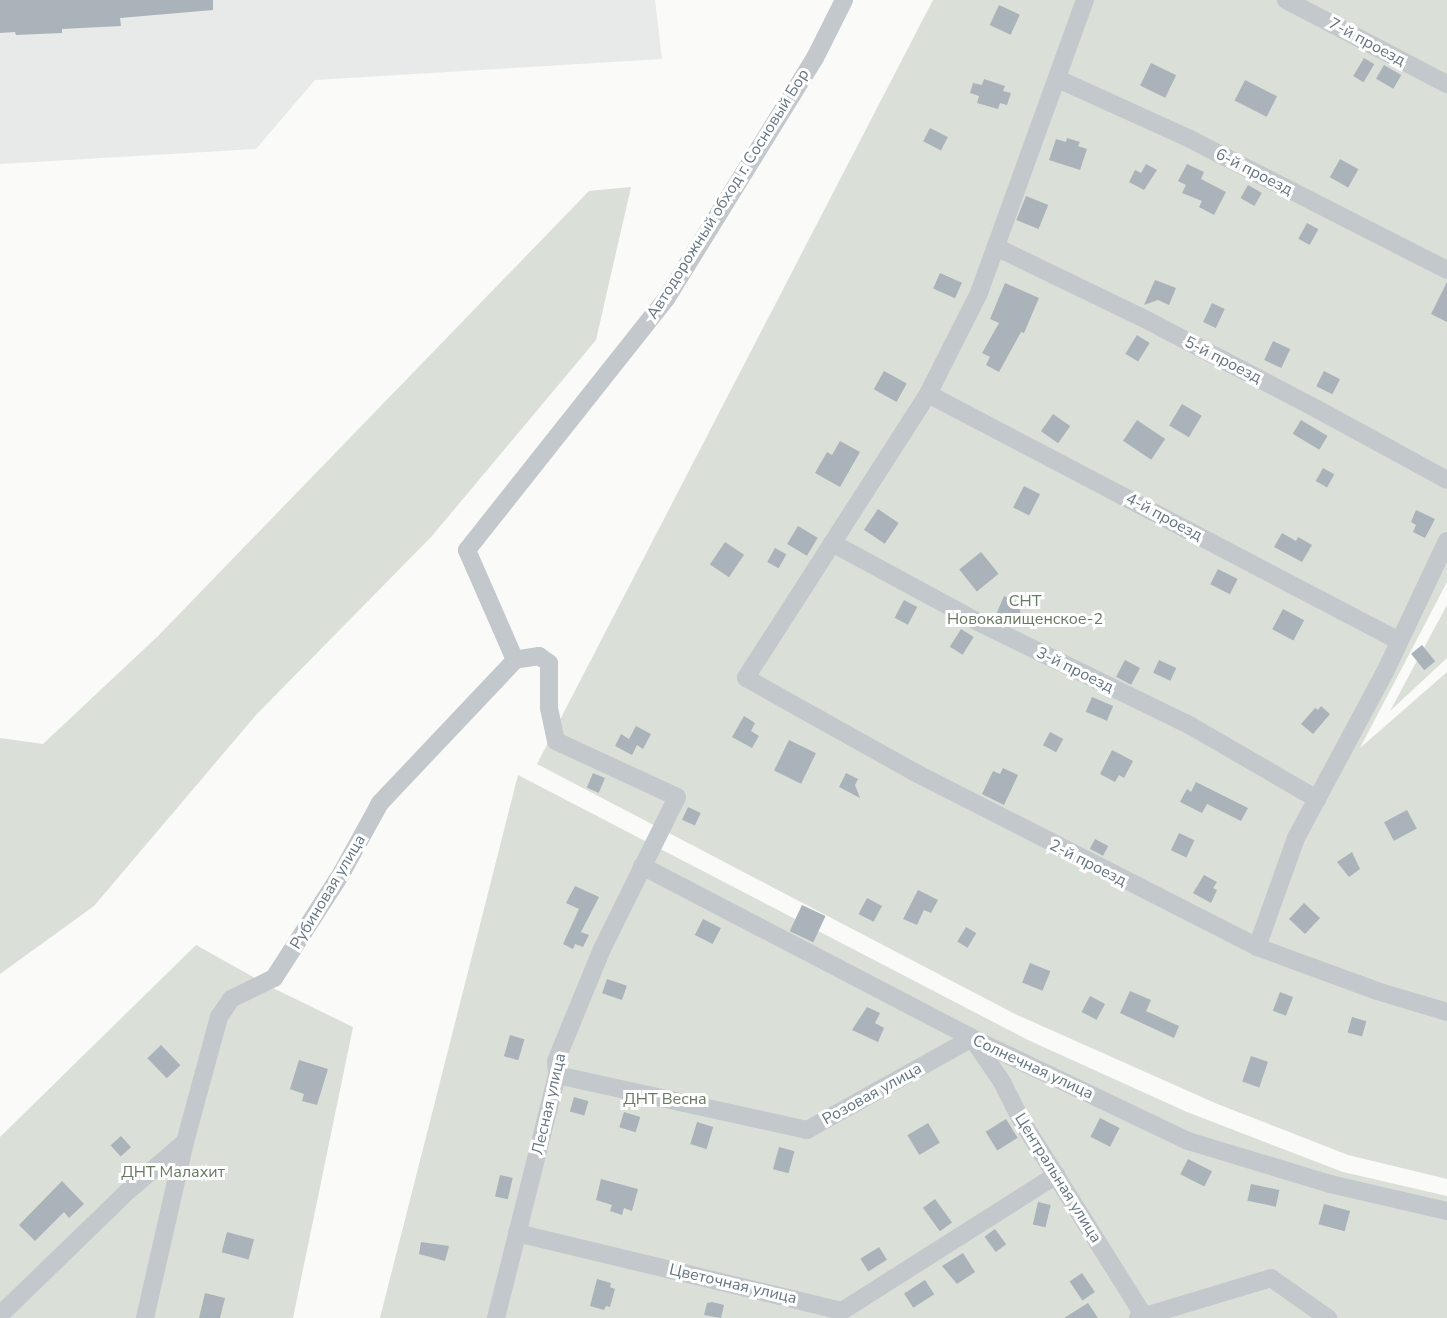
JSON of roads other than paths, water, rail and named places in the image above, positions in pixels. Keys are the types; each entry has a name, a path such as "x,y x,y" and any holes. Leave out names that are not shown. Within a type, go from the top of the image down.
{"street":[{"name":"Автодорожный обход г. Сосновый Бор","path":"515,660 467,550 666,299 815,58 844,0"},
{"path":"832,543 928,394 979,293 1085,0"},
{"name":"7-й проезд","path":"1286,0 1447,84"},
{"name":"6-й проезд","path":"1058,79 1190,139 1447,270"},
{"name":"5-й проезд","path":"996,247 1172,333 1447,480"},
{"name":"4-й проезд","path":"928,394 1399,641"},
{"path":"1257,946 1296,838 1399,641 1447,541"},
{"name":"2-й проезд","path":"832,543 746,678 914,772 1257,946 1377,991 1447,1012"},
{"name":"3-й проезд","path":"832,543 978,622 1191,726 1317,800"},
{"name":"Лесная улица","path":"496,1318 557,1075 556,1060 602,949 677,797 556,741 549,707 549,663 539,656 515,660"},
{"name":"Рубиновая улица","path":"145,1318 185,1142 219,1017 231,999 274,978 340,874 380,803 515,660"},
{"name":"Солнечная улица","path":"642,866 972,1038 1188,1141 1330,1184 1447,1211"},
{"name":"Розовая улица","path":"557,1075 807,1130 972,1038"},
{"name":"Центральная улица","path":"972,1038 1002,1082 1021,1120 1142,1317"},
{"path":"0,1315 128,1191 185,1142"},
{"name":"Цветочная улица","path":"517,1233 842,1311 1056,1175"},
{"path":"1142,1317 1271,1278 1328,1318"}],"park label":[{"name":"СНТ Новокалищенское-2","path":"1025,610"},
{"name":"ДНТ Весна","path":"665,1099"},
{"name":"ДНТ Малахит","path":"173,1172"}]}
